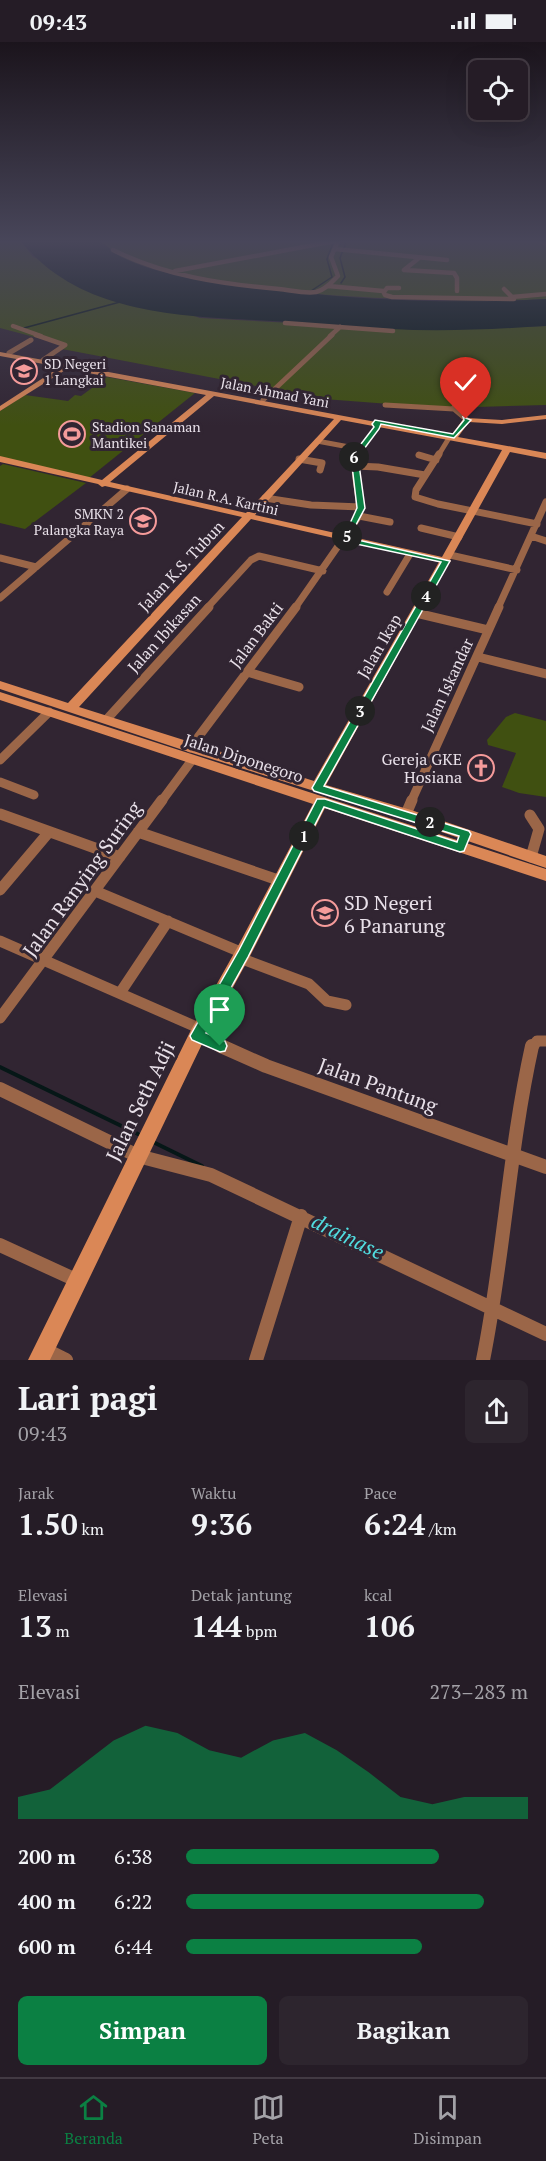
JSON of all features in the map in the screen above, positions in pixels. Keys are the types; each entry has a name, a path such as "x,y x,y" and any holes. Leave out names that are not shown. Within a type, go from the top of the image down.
{"street":[{"path":"285,323 391,331"},
{"path":"13,326 65,345 43,360"},
{"path":"263,400 338,327"},
{"path":"9,353 31,340"},
{"name":"Jalan Ahmad Yani","path":"0,352 263,400 339,418 377,423"},
{"name":"Jalan Ahmad Yani","path":"0,352 207,393 546,454"},
{"path":"3,405 65,365"},
{"path":"97,482 189,404 207,393"},
{"path":"97,482 198,406 207,393"},
{"path":"453,409 455,405 465,400"},
{"path":"189,404 198,406"},
{"path":"385,405 453,409 467,420 502,422 546,417"},
{"name":"Jalan K.S. Tubun","path":"71,708 339,418"},
{"path":"467,420 452,437 414,492 415,497 537,524"},
{"path":"265,498 311,505 361,507 354,457 377,423"},
{"name":"Jalan Ahmad Yani","path":"452,437 507,449 546,454"},
{"path":"317,441 360,449"},
{"name":"Jalan Ikap","path":"319,795 507,449"},
{"path":"418,455 436,460"},
{"name":"Jalan R.A. Kartini","path":"0,459 410,554 448,558"},
{"path":"299,459 322,463 320,470"},
{"path":"355,466 375,466 425,476"},
{"path":"0,598 126,489"},
{"name":"Jalan Iskandar","path":"406,814 546,502"},
{"name":"Jalan Bakti","path":"191,754 247,672 345,539 359,516 361,507"},
{"path":"359,516 390,522"},
{"path":"421,528 459,537"},
{"path":"531,536 546,541"},
{"path":"387,592 410,554"},
{"name":"Jalan Ibikasan","path":"107,719 251,560 259,556 322,571"},
{"path":"0,558 36,567"},
{"path":"448,558 517,570"},
{"path":"416,613 489,630"},
{"path":"478,657 546,674"},
{"path":"247,672 299,687"},
{"name":"Jalan Diponegoro","path":"0,685 107,719 191,754"},
{"name":"Jalan Diponegoro","path":"0,696 463,841 506,856 546,875"},
{"path":"0,760 49,712"},
{"name":"Jalan Ranying Suring","path":"0,1018 120,857 191,754"},
{"path":"0,782 34,795"},
{"name":"Jalan Diponegoro","path":"319,795 406,814 463,841"},
{"name":"Jalan Seth Adji","path":"42,1354 76,1280 199,1032 281,881 319,795"},
{"path":"0,814 120,857"},
{"path":"530,815 539,830 531,857"},
{"path":"0,890 49,832"},
{"path":"138,832 281,881"},
{"name":"Jalan Diponegoro","path":"506,856 531,857 546,862"},
{"path":"95,891 309,984 327,1001 346,1005"},
{"path":"120,993 168,921"},
{"name":"Jalan Pantung","path":"0,940 120,993 266,1066 546,1167"},
{"path":"483,1360 494,1309 506,1217 511,1154 532,1047 537,1041 546,1041"},
{"path":"0,1089 141,1148 211,1174 546,1334"},
{"path":"256,1360 301,1216"},
{"path":"0,1245 76,1280"},
{"path":"42,1354 66,1360"}],"green space":[{"path":"0,303 158,303 200,318 423,330 546,326 546,405 442,408 324,399 62,349 61,344 0,328"},
{"name":"Stadion Sanaman Mantikei","path":"107,377 195,393 89,478 0,457 0,411 25,395 68,401 75,395 81,396"},
{"path":"3,464 86,483 25,529 0,523 0,466"},
{"path":"515,713 546,721 546,797 519,793 502,787 516,753 488,745 487,740 506,717"}],"shaded area":[{"path":"120,303 546,303 546,326 410,330 219,318 145,309"}],"waterway":[{"path":"24,328 118,303"},
{"path":"0,1067 138,1134"},
{"name":"drainase","path":"153,1142 202,1166"}],"place":[{"name":"SD Negeri 1 Langkai","path":"24,371"},
{"name":"Stadion Sanaman Mantikei","path":"72,434"},
{"name":"SMKN 2 Palangka Raya","path":"143,521"},
{"name":"Gereja GKE Hosiana","path":"481,768"},
{"name":"SD Negeri 6 Panarung","path":"325,913"}],"route":[{"path":"220,1046 197,1036 243,953 321,801 460,848 465,834 317,788 446,561 345,539 361,508 354,457 377,428 379,425 375,424 378,421 454,436 466,419"}]}
